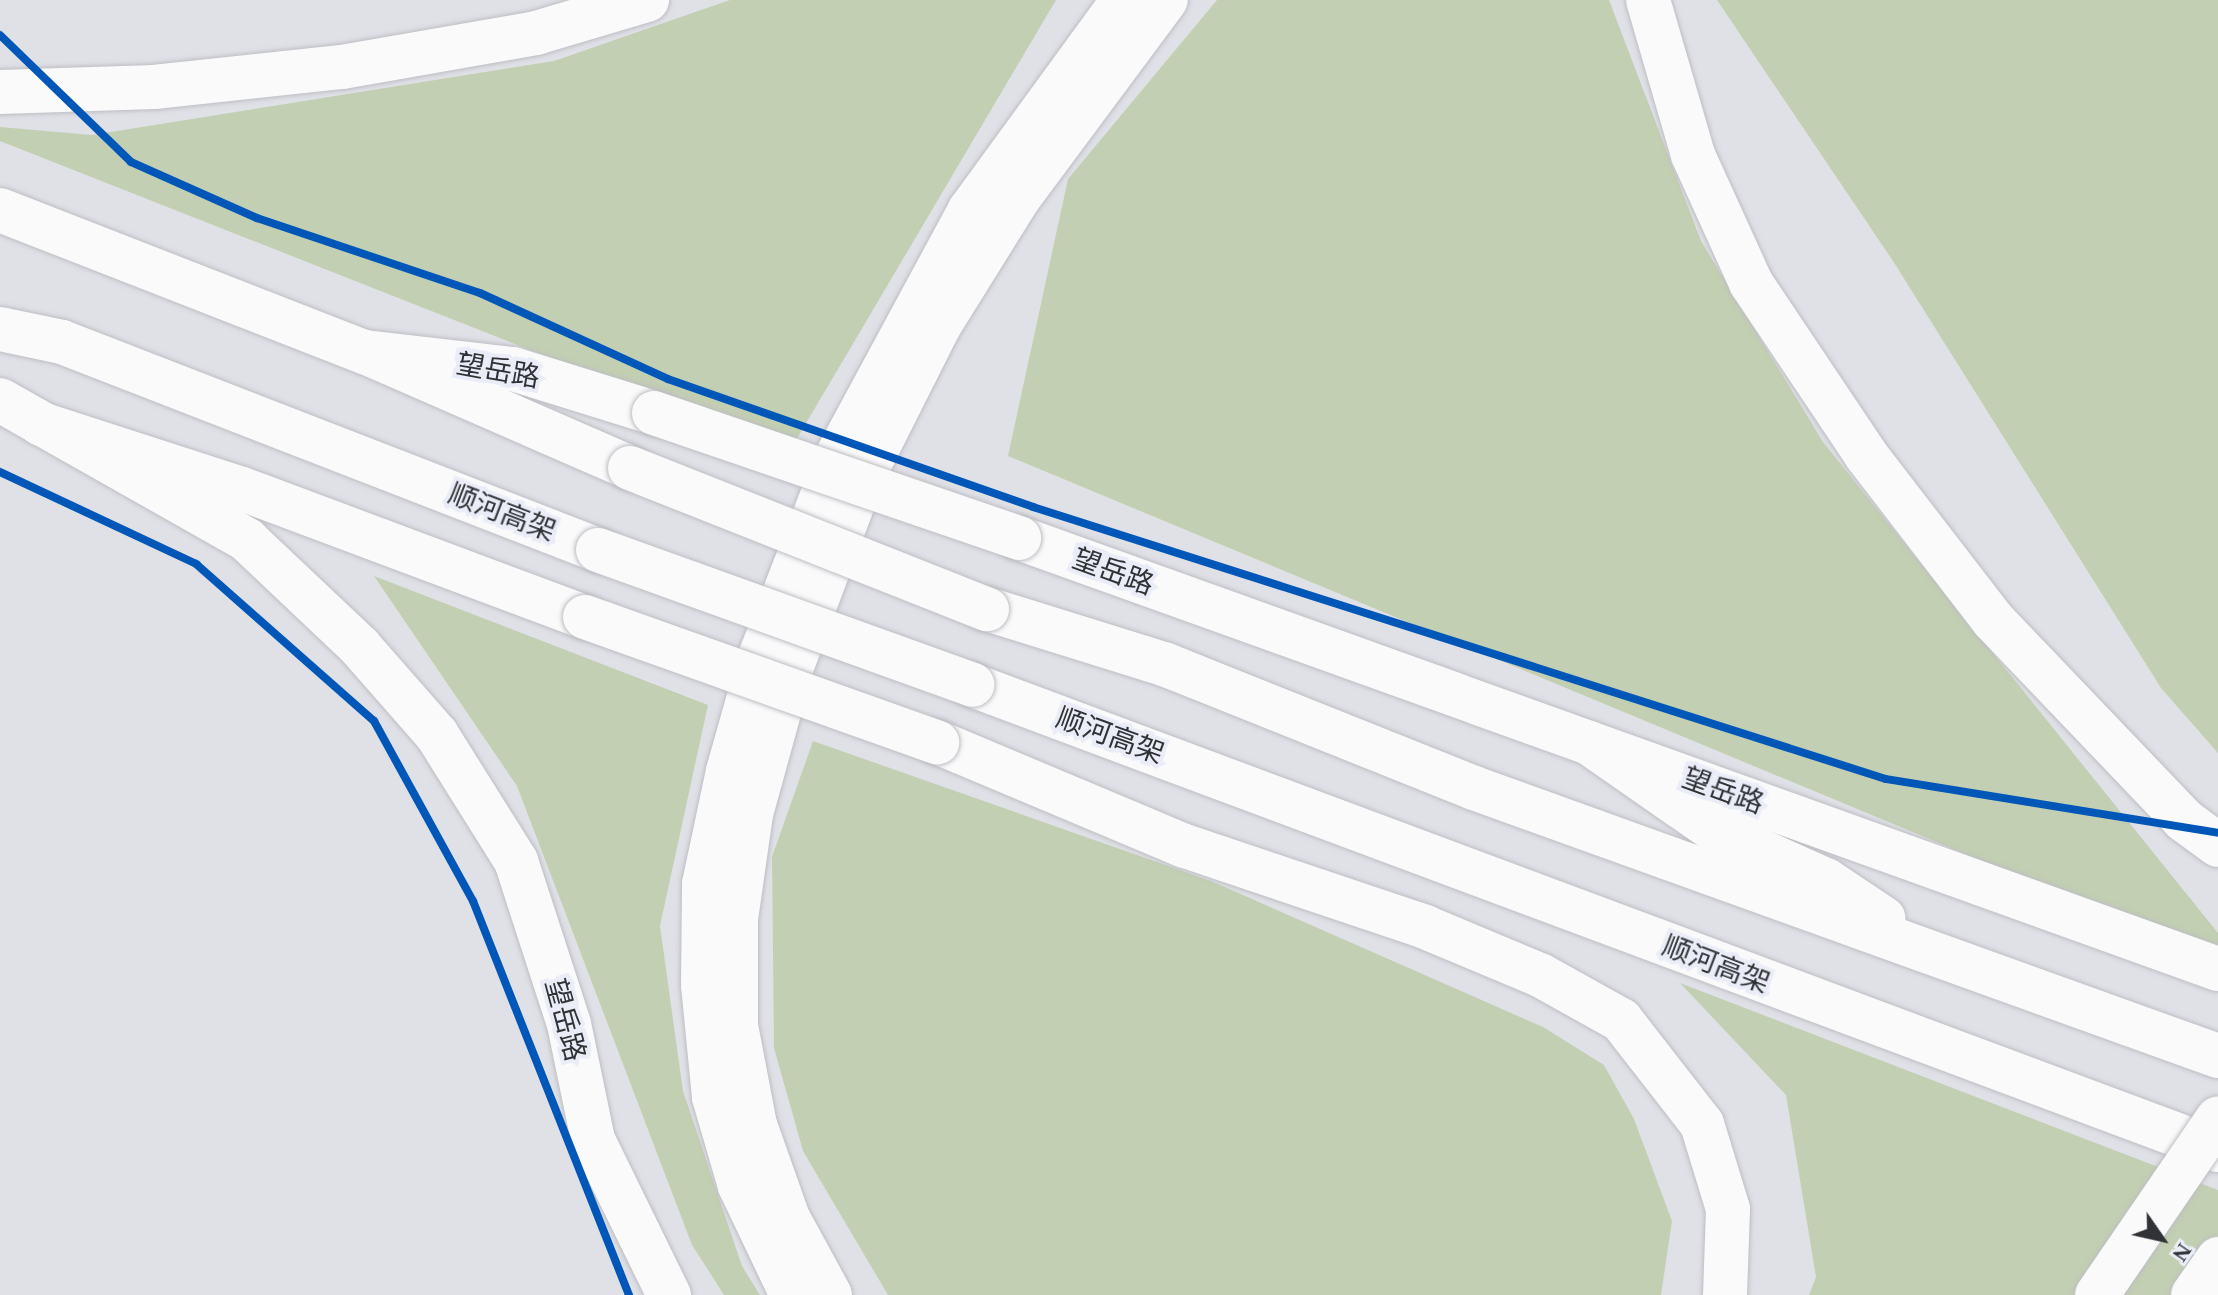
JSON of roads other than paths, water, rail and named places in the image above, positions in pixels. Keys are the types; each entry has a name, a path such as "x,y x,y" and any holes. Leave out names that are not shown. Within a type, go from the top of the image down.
{"main road":[{"path":"0,92 154,87 342,67 536,33 647,0"},
{"path":"792,1295 740,1186 714,1097 703,985 704,884 728,771 761,654 852,428 970,210 1123,0"},
{"path":"830,1295 788,1218 755,1125 736,1025 736,919 751,814 791,669 862,479 939,326 1018,199 1166,0"},
{"path":"1648,0 1693,155 1751,283 1848,429 1993,620 2184,820 2218,845"},
{"name":"望岳路","path":"0,210 365,352 513,369 654,413 1019,538 2218,969"},
{"name":"顺河高架","path":"0,329 62,342 598,550 972,685 2218,1150"},
{"path":"365,352 630,468 987,609 1164,664 1474,788 2218,1056"},
{"name":"望岳路","path":"0,400 247,540 360,647 437,735 516,861 569,1024 593,1140 669,1295"},
{"path":"41,424 242,489 585,617 937,742 1185,846 1425,927 1540,975 1621,1020 1702,1124 1728,1209 1725,1295"},
{"path":"1589,743 1714,830 1826,880 1938,954"},
{"path":"2097,1295 2218,1118"},
{"path":"2193,1295 2218,1259"}]}
